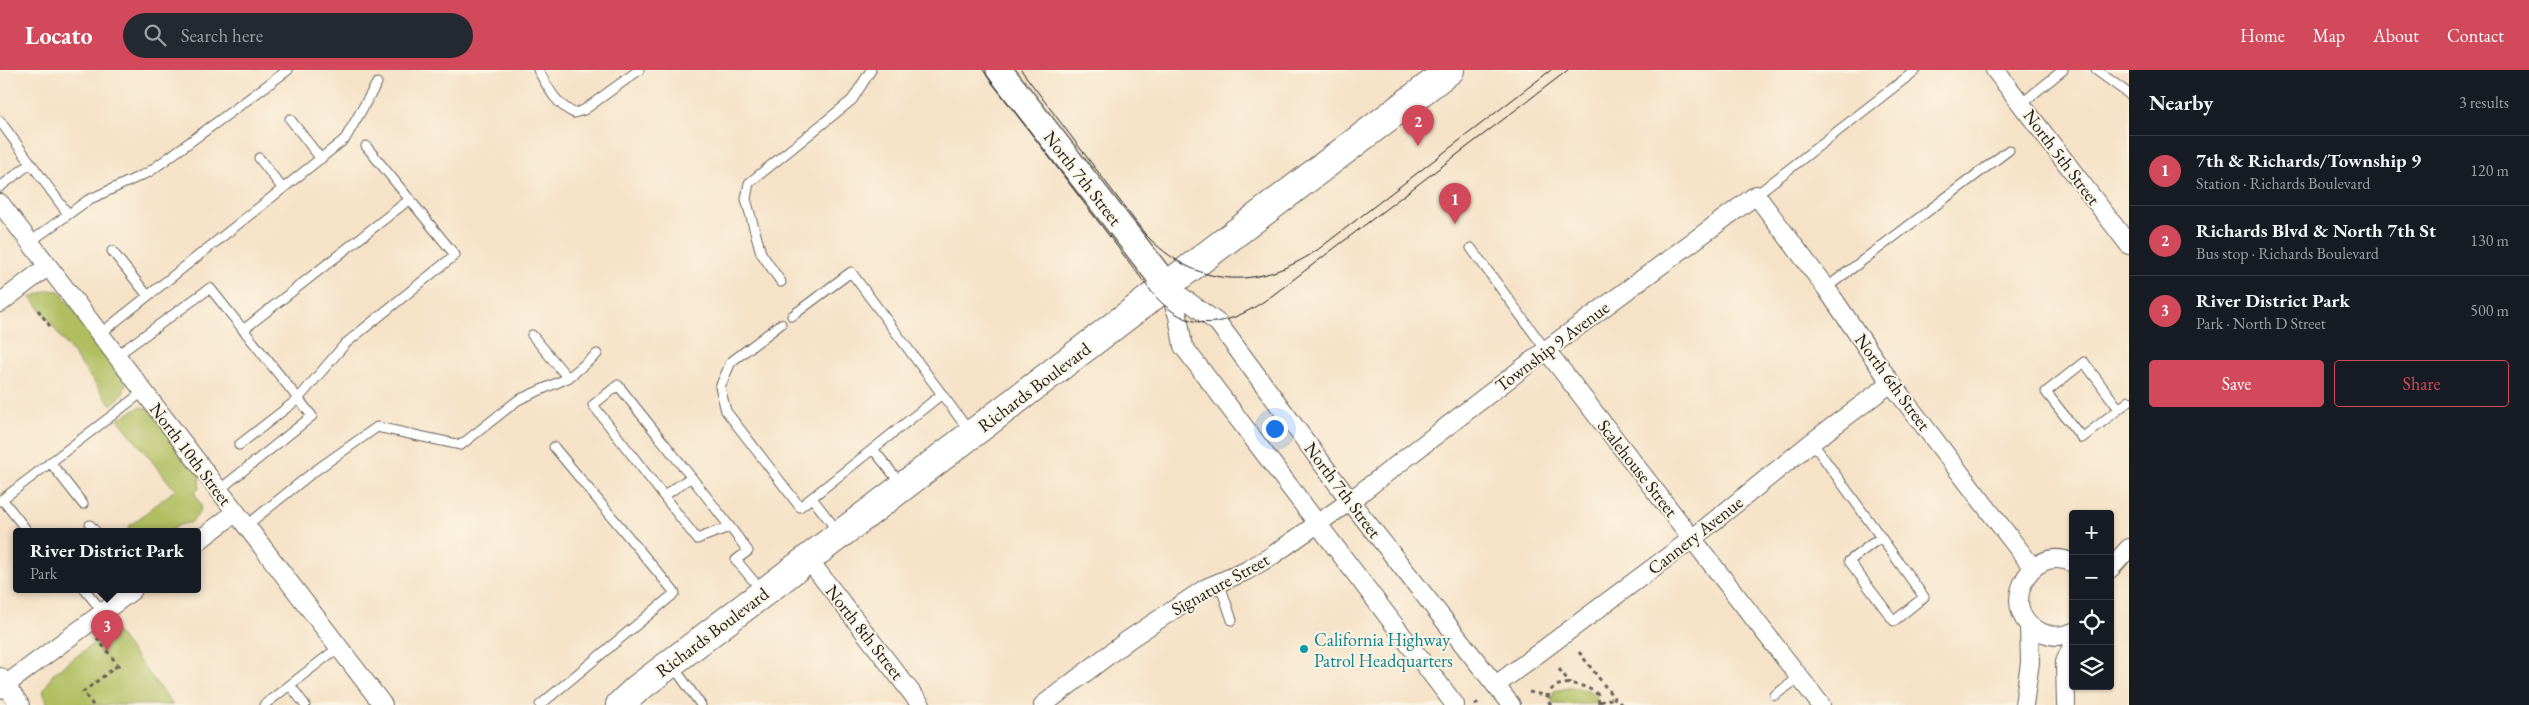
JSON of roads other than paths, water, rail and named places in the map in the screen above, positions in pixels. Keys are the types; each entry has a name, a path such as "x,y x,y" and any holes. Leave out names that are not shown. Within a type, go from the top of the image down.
{"main road":[{"name":"North 7th Street","path":"999,70 1167,286"},
{"name":"Richards Boulevard","path":"629,700 671,664 763,593 1450,70"}],"street":[{"name":"North 5th Street","path":"1995,70 2129,245"},
{"name":"North 6th Street","path":"1756,195 1826,288 1891,383 2033,568"},
{"name":"Township 9 Avenue","path":"1350,501 1546,350 1756,195"},
{"name":"North 10th Street","path":"0,203 383,705"},
{"path":"0,302 48,266"},
{"name":"North 7th Street","path":"1167,286 1218,323 1350,501 1511,705"},
{"name":"North 7th Street","path":"1167,286 1178,316 1183,346 1455,705"},
{"name":"Scalehouse Street","path":"1546,350 1821,705"},
{"name":"Cannery Avenue","path":"1496,686 1693,538 1812,442 1891,383"},
{"name":"Signature Street","path":"1043,705 1128,640 1206,588 1246,571 1273,555 1350,501"},
{"path":"201,540 241,519"},
{"path":"2114,547 2129,540"},
{"path":"2114,565 2129,548"},
{"name":"North 8th Street","path":"808,559 921,705"},
{"path":"2069,561 2049,560 2033,568 2024,577 2019,589 2018,602 2022,614 2029,625 2048,635 2059,636 2069,633"},
{"path":"20,705 2,683 129,593"},
{"path":"2024,705 2030,662 2029,625"},
{"path":"2066,705 2065,662 2073,645"}],"lane":[{"path":"30,242 88,200 149,172 288,70"},
{"path":"538,70 553,96 563,108 574,113 584,110 639,70"},
{"path":"782,282 761,253 746,200 749,183 852,100 871,70"},
{"path":"1756,195 1916,70"},
{"path":"2022,104 2063,70"},
{"path":"2096,70 2129,94"},
{"path":"100,334 345,140 377,83"},
{"path":"290,119 321,159"},
{"path":"0,121 68,214"},
{"path":"239,446 298,399 344,344 455,255 366,146"},
{"path":"1826,288 2009,150"},
{"path":"259,158 283,189"},
{"path":"0,187 31,164"},
{"path":"243,330 410,199"},
{"path":"1471,248 1546,350"},
{"path":"112,251 148,296"},
{"path":"792,316 851,272 972,434"},
{"path":"116,356 210,288 312,416 219,490"},
{"path":"781,324 731,362 720,387 726,411 800,507 942,394"},
{"path":"532,335 568,378"},
{"path":"241,519 312,473 377,427 461,445 518,400 568,378 598,354"},
{"path":"2119,409 2084,362 2046,392 2082,438 2129,402"},
{"path":"730,527 697,539 593,405 618,385 691,477 730,527 748,551 736,560 763,593"},
{"path":"25,528 1,500 144,391"},
{"path":"1812,442 1881,537 1924,597 1894,621 1849,561 1881,537"},
{"path":"540,705 675,593 554,447"},
{"path":"873,449 903,487"},
{"path":"50,462 83,504"},
{"path":"664,496 691,477"},
{"path":"812,498 840,535"},
{"path":"1219,582 1232,620"},
{"path":"87,593 103,612"},
{"path":"264,705 339,647"},
{"path":"671,664 702,705"},
{"path":"1775,695 1800,678"},
{"path":"290,685 305,705"}],"tram line":[{"path":"983,70 1154,295 1169,309 1183,317 1198,322 1227,320 1242,314 1273,295 1568,70"},
{"path":"1021,70 1145,234 1165,252 1185,265 1206,274 1227,278 1271,273 1293,264 1316,251 1551,70"}],"place":[{"name":"Richards Blvd & North 7th St","path":"1418,146"},
{"name":"7th & Richards/Township 9","path":"1455,224"},
{"name":"California Highway Patrol Headquarters","path":"1304,649"},
{"name":"River District Park","path":"107,651"}]}
